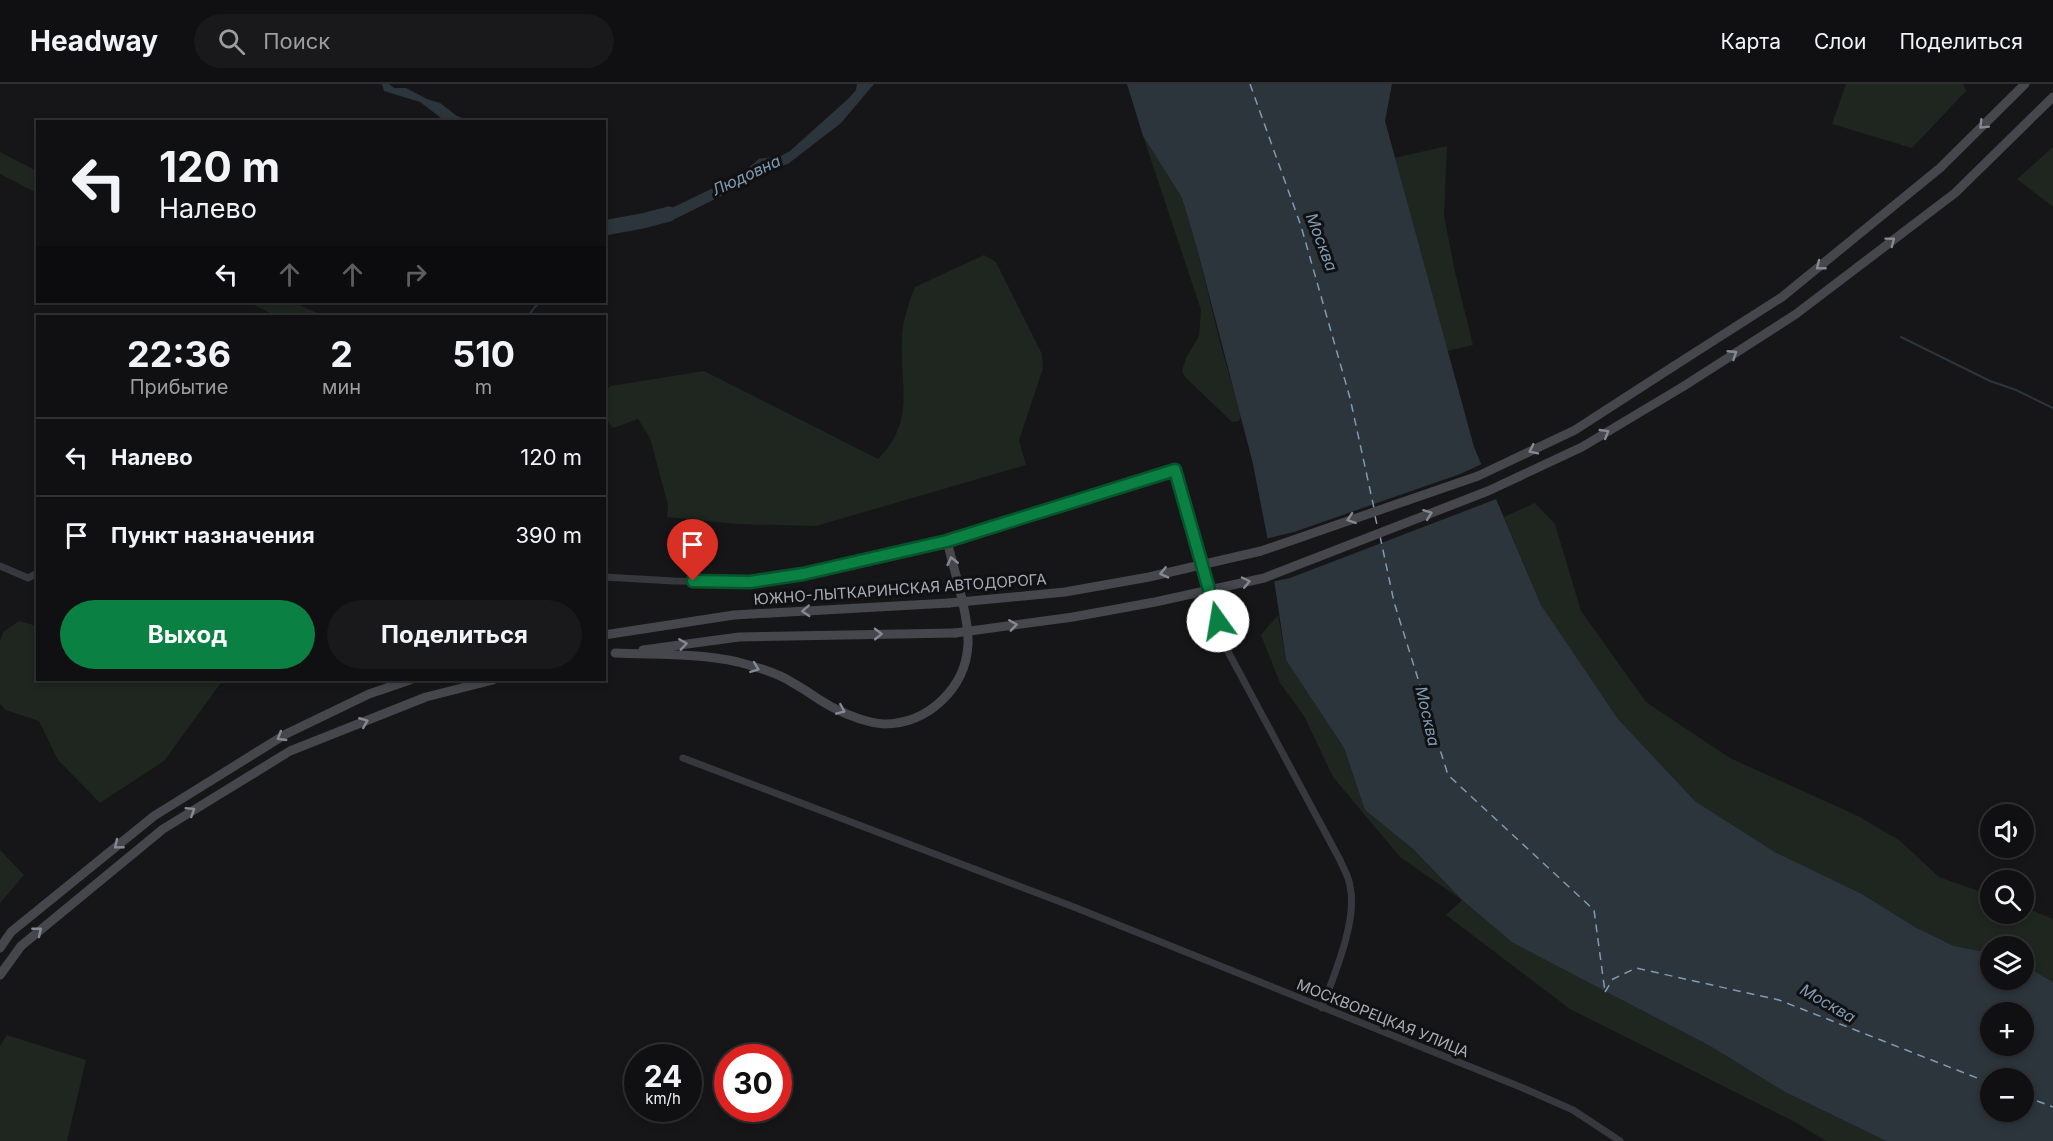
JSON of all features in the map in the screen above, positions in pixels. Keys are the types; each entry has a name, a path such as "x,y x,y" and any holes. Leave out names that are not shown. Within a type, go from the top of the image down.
{"main road":[{"name":"ЮЖНО-ЛЫТКАРИНСКАЯ АВТОДОРОГА","path":"606,634 734,615 949,603 1065,592 1149,577 1261,551 1478,476 1575,430 1782,297 1940,168 2025,84"},
{"path":"610,654 739,637 955,633 1155,602 1264,578 1488,491 1582,447 1684,386 1796,314 1955,193 2053,97"},
{"path":"610,654 692,656 738,662 790,681 836,710 876,723 907,721 926,713 943,700 956,684 967,655 966,624 947,541"},
{"path":"0,948 11,932 154,816 286,734 369,694 407,681"},
{"path":"0,975 21,946 163,829 290,751 426,697 489,681"}],"street":[{"path":"606,577 750,582 803,574 947,541 1175,470 1213,598 1224,644 1340,860 1351,886 1351,916 1342,952 1322,1008"},
{"path":"0,566 28,578 36,574"},
{"name":"МОСКВОРЕЦКАЯ УЛИЦА","path":"682,758 1131,930 1523,1088 1573,1110 1620,1141"}],"shaded area":[{"path":"1846,84 1963,84 1966,91 1912,148 1832,124"},
{"path":"1143,136 1182,198 1241,416 1239,421 1232,422 1185,377 1182,371 1186,358 1199,336 1201,310"},
{"path":"1447,146 1444,215 1473,345 1447,351 1394,158"},
{"path":"2053,147 2053,207 2017,179"},
{"path":"0,152 36,170 36,192 0,174"},
{"path":"984,255 996,262 1042,354 1043,368 1019,440 1026,465 816,526 738,524 667,517 668,505 650,438 638,419 613,428 606,419 606,389 611,386 704,371 878,459 898,430 902,416 904,401 903,330 915,287"},
{"path":"250,303 296,303 321,315 274,315"},
{"path":"1535,503 1555,524 1581,611 1646,702 1730,758 1858,816 1899,840 1939,877 1980,891 1980,924 2034,924 2034,911 2053,919 2053,982 2034,971 2034,936 1980,936 1980,951 1954,946 1915,927 1862,894 1773,851 1695,801 1618,719 1541,605 1504,517"},
{"path":"1278,615 1286,660 1344,748 1365,810 1413,849 1462,900 1400,857 1333,777 1304,716 1280,683 1261,635"},
{"path":"19,621 36,626 36,681 222,681 164,761 100,803 58,760 39,721 6,710 0,704 0,641 3,632"},
{"path":"0,850 24,875 0,903"},
{"path":"1462,900 1513,943 1710,1046 1785,1092 1886,1141 1826,1141 1795,1122 1570,1009 1446,915"},
{"path":"7,1035 86,1060 67,1141 0,1141 0,1046"}],"water":[{"path":"382,84 389,84 394,88 406,88 440,103 457,116 467,120 444,120 420,102 384,91"},
{"path":"857,84 874,84 841,123 788,164 764,171 743,185 671,221 606,235 606,224 647,220 740,175 759,159 781,156 790,151 856,90"},
{"name":"Москва","path":"1127,84 1392,84 1385,121 1474,447 1541,605 1618,719 1695,801 1773,851 1862,894 1915,927 1954,946 1980,951 1980,990 2034,990 2034,971 2053,982 2053,1141 1886,1141 1785,1092 1710,1046 1513,943 1462,900 1413,849 1365,810 1344,748 1286,660 1269,546 1253,464 1182,198 1143,136"}],"pier":[{"path":"1484,463 1499,498 1290,578 1271,582 1265,539 1294,532 1460,474"}],"waterway":[{"name":"Людовна","path":"606,228 669,214"},
{"path":"529,315 538,303"},
{"path":"1901,337 1990,381 2016,390 2053,408"}],"ferry route":[{"path":"1250,84 1301,226 1350,398 1374,508"},
{"path":"1375,516 1378,529"},
{"path":"1380,536 1394,602 1448,775 1594,910 1605,992"},
{"path":"1605,992 1613,979 1636,968 1779,1000 1980,1079"},
{"path":"2034,1100 2053,1107"}],"route":[{"path":"693,581 750,582 803,574 947,541 1175,470 1218,621"}]}
